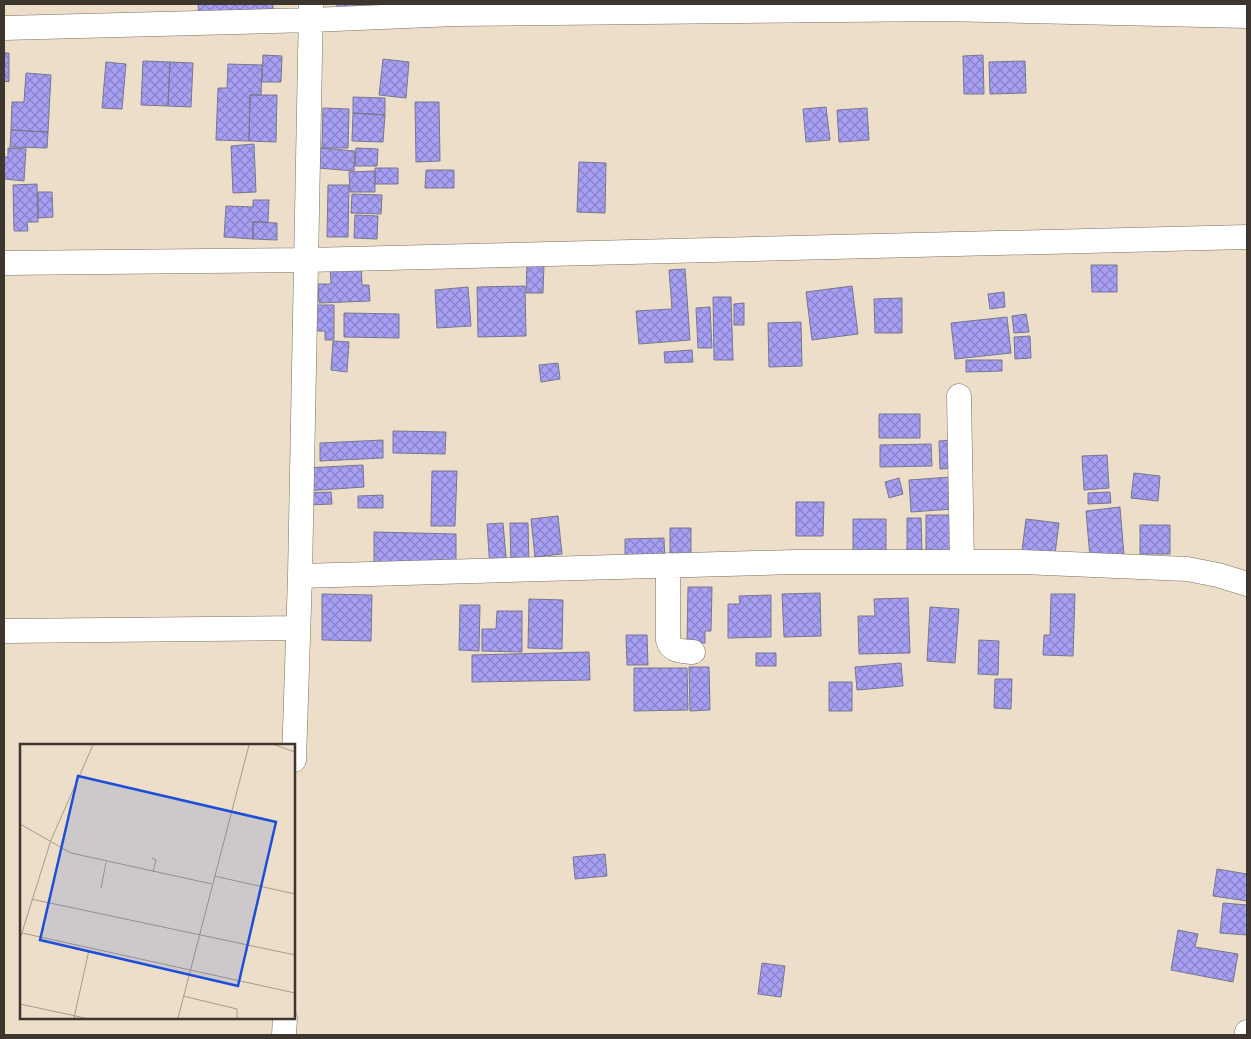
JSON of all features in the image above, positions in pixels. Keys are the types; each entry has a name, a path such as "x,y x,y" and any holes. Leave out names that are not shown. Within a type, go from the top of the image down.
{"street":[{"path":"4,28 311,12 455,14 946,6 1247,16"},
{"path":"294,744 300,576 311,12"},
{"path":"4,263 307,260 1247,237"},
{"path":"959,396 962,562"},
{"path":"300,576 795,562 1022,562 1186,569 1218,575 1247,584"},
{"path":"668,565 669,645 678,651 693,652"},
{"path":"4,631 298,628"},
{"path":"284,1035 285,1019"}],"building":[{"path":"198,4 273,4 273,10 199,19"},
{"path":"337,4 389,4 390,16 337,17"},
{"path":"4,53 9,53 9,82 4,81"},
{"path":"263,55 282,56 281,82 262,82"},
{"path":"983,55 984,94 964,94 963,56"},
{"path":"383,59 409,62 406,98 379,95"},
{"path":"143,61 170,62 168,106 141,105"},
{"path":"1025,61 1026,93 990,94 989,62"},
{"path":"106,62 126,64 122,109 102,108"},
{"path":"170,62 193,63 191,107 168,106"},
{"path":"228,64 262,65 261,95 250,95 249,141 216,140 218,88 227,88"},
{"path":"26,73 51,75 48,132 11,130 12,102 24,102"},
{"path":"250,95 277,95 276,142 249,141"},
{"path":"353,97 385,98 385,115 353,113"},
{"path":"415,102 439,102 440,161 416,162"},
{"path":"826,107 830,140 806,142 803,109"},
{"path":"323,108 349,109 348,148 322,148"},
{"path":"867,108 869,140 839,142 837,110"},
{"path":"353,113 385,115 383,142 352,141"},
{"path":"11,130 48,132 47,148 10,147"},
{"path":"254,144 256,192 233,193 231,146"},
{"path":"8,148 26,149 24,181 4,179 4,157 8,157"},
{"path":"320,148 355,151 354,171 318,168"},
{"path":"356,148 378,149 377,166 355,166"},
{"path":"579,162 606,163 605,213 577,212"},
{"path":"375,168 398,168 398,184 375,184"},
{"path":"426,170 454,170 454,188 425,188"},
{"path":"375,171 375,192 350,192 349,172"},
{"path":"37,184 38,222 27,222 28,231 14,231 13,185"},
{"path":"328,185 349,185 348,237 327,237"},
{"path":"38,192 52,192 53,217 38,218"},
{"path":"352,194 382,195 381,214 351,213"},
{"path":"253,200 269,200 268,222 253,222 253,239 224,237 226,206 253,207"},
{"path":"355,215 378,216 377,239 354,238"},
{"path":"253,222 277,223 277,240 253,239"},
{"path":"361,262 362,285 369,285 370,301 319,303 318,284 331,284 330,263"},
{"path":"527,264 544,264 543,293 526,293"},
{"path":"1091,265 1117,265 1117,292 1092,292"},
{"path":"685,269 690,340 639,344 636,311 672,309 669,270"},
{"path":"525,286 526,336 478,337 477,287"},
{"path":"852,286 858,334 812,340 806,292"},
{"path":"468,287 471,326 437,328 435,290"},
{"path":"1004,292 1005,307 990,309 988,294"},
{"path":"713,297 731,297 733,360 714,360"},
{"path":"902,298 902,333 875,333 874,299"},
{"path":"744,303 744,325 734,325 734,304"},
{"path":"314,305 334,305 334,340 325,340 325,331 314,331"},
{"path":"710,307 712,348 698,348 696,308"},
{"path":"344,313 399,314 399,338 344,337"},
{"path":"1026,314 1029,332 1014,333 1012,316"},
{"path":"1007,317 1011,353 955,359 951,323"},
{"path":"801,322 802,366 769,367 768,323"},
{"path":"1030,336 1031,358 1015,359 1014,337"},
{"path":"333,341 349,342 347,372 331,370"},
{"path":"692,350 693,362 665,363 664,352"},
{"path":"966,360 1002,360 1002,371 966,372"},
{"path":"558,363 560,379 541,382 539,365"},
{"path":"879,414 920,414 920,438 879,438"},
{"path":"393,431 446,432 445,454 393,453"},
{"path":"383,440 383,458 320,461 320,443"},
{"path":"955,440 956,468 940,469 939,441"},
{"path":"931,444 932,466 880,467 880,445"},
{"path":"1107,455 1109,488 1084,490 1082,456"},
{"path":"363,465 364,487 306,491 305,468"},
{"path":"432,471 457,471 455,526 431,526"},
{"path":"1134,473 1160,476 1158,501 1131,498"},
{"path":"951,477 953,509 911,512 909,480"},
{"path":"899,478 903,494 889,498 885,482"},
{"path":"331,492 332,504 307,505 306,493"},
{"path":"1110,492 1111,503 1088,504 1088,493"},
{"path":"383,495 383,508 358,508 358,496"},
{"path":"796,502 824,502 823,536 796,536"},
{"path":"1120,507 1124,555 1090,558 1086,511"},
{"path":"926,515 954,515 954,559 926,559"},
{"path":"558,516 562,554 535,557 531,519"},
{"path":"907,518 921,518 922,552 907,552"},
{"path":"853,519 886,519 886,551 853,551"},
{"path":"1026,519 1059,523 1054,562 1021,558"},
{"path":"503,523 507,568 490,569 487,524"},
{"path":"510,523 528,523 529,566 511,566"},
{"path":"1140,525 1170,525 1170,554 1140,554"},
{"path":"670,528 691,528 691,561 670,561"},
{"path":"374,532 456,534 456,565 374,563"},
{"path":"664,538 665,564 625,565 625,539"},
{"path":"688,587 712,587 711,631 705,631 705,643 687,642"},
{"path":"820,593 821,636 784,637 782,594"},
{"path":"322,594 372,595 371,641 322,640"},
{"path":"1051,594 1075,594 1073,656 1043,655 1044,635 1050,635"},
{"path":"771,595 771,637 728,638 728,604 740,604 739,596"},
{"path":"908,598 910,653 859,654 858,616 875,616 874,599"},
{"path":"529,599 563,600 562,649 528,648"},
{"path":"460,605 480,605 479,651 459,650"},
{"path":"930,607 959,609 955,663 927,661"},
{"path":"497,611 522,611 522,652 482,651 482,629 496,629"},
{"path":"626,635 647,635 648,665 627,665"},
{"path":"979,640 999,641 998,675 978,674"},
{"path":"589,652 590,680 472,682 472,655"},
{"path":"756,653 776,653 776,666 756,666"},
{"path":"901,663 903,686 857,690 855,667"},
{"path":"689,667 709,667 710,710 690,711"},
{"path":"634,668 687,668 688,710 634,711"},
{"path":"995,679 1012,679 1011,709 994,708"},
{"path":"829,682 852,682 852,711 829,711"},
{"path":"605,854 607,876 575,879 573,857"},
{"path":"1217,869 1247,874 1247,901 1213,896"},
{"path":"1223,903 1247,905 1247,935 1220,933"},
{"path":"1178,930 1198,934 1195,947 1238,954 1233,982 1171,970"},
{"path":"762,963 785,966 781,997 758,994"}]}
